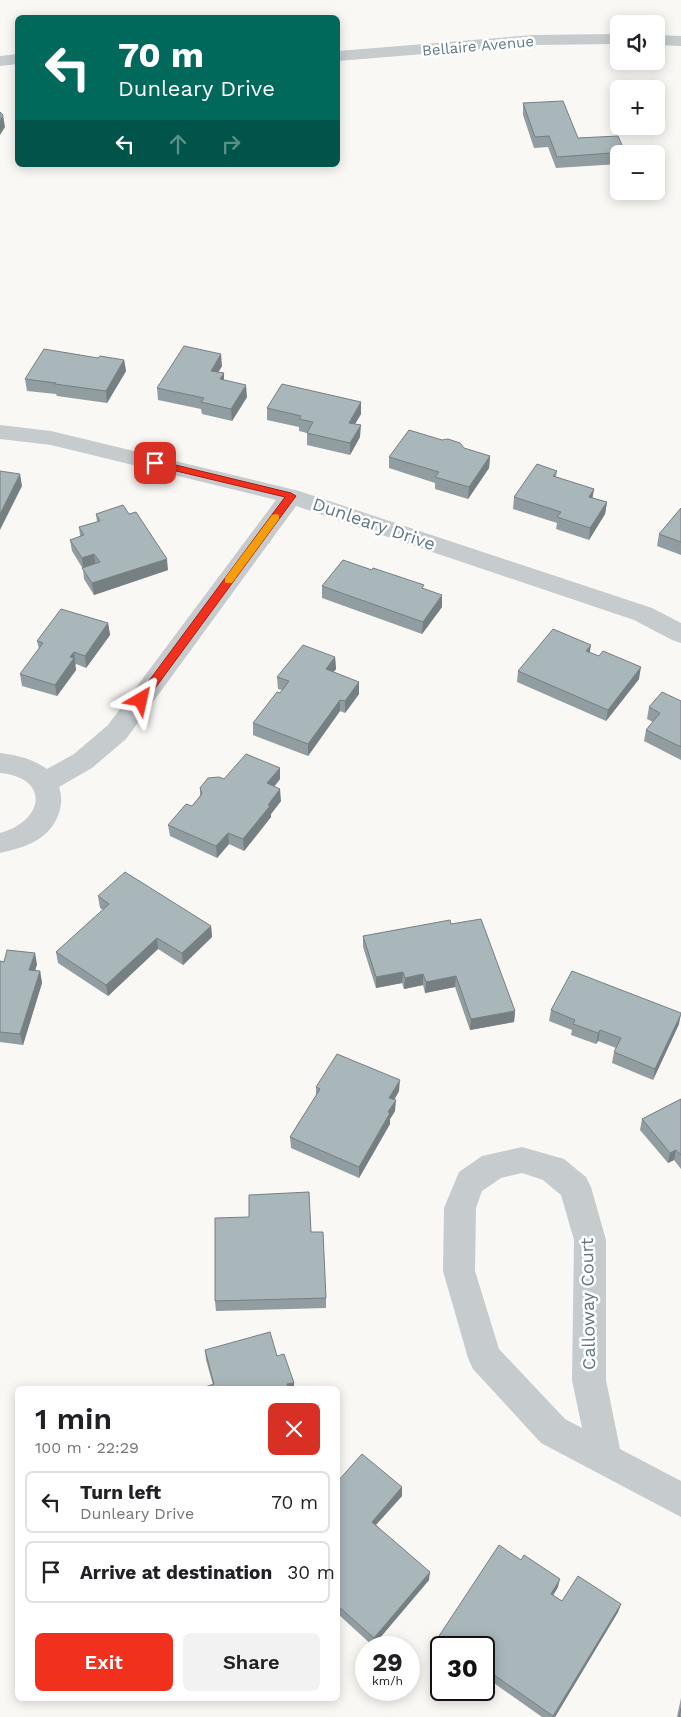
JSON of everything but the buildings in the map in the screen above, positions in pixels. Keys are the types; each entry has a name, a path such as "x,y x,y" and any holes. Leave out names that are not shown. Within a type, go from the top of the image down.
{"street":[{"name":"Bellaire Avenue","path":"340,56 533,40 610,39"},
{"path":"665,40 681,41"},
{"path":"0,61 15,59"},
{"name":"Dunleary Drive","path":"0,432 51,438 291,496 642,614 681,634"},
{"path":"45,784 83,761 117,732 291,496"},
{"path":"0,763 21,766 35,773 45,784 49,796 48,808 42,820 31,831 16,839 0,843"},
{"name":"Calloway Court","path":"605,1459 588,1380 590,1240 576,1187 552,1168 522,1160 493,1166 470,1182 460,1208 459,1271 485,1358 553,1431 681,1500"}],"slow traffic":[{"path":"229,581 276,517"}],"route":[{"path":"141,700 291,496 155,463"}]}
